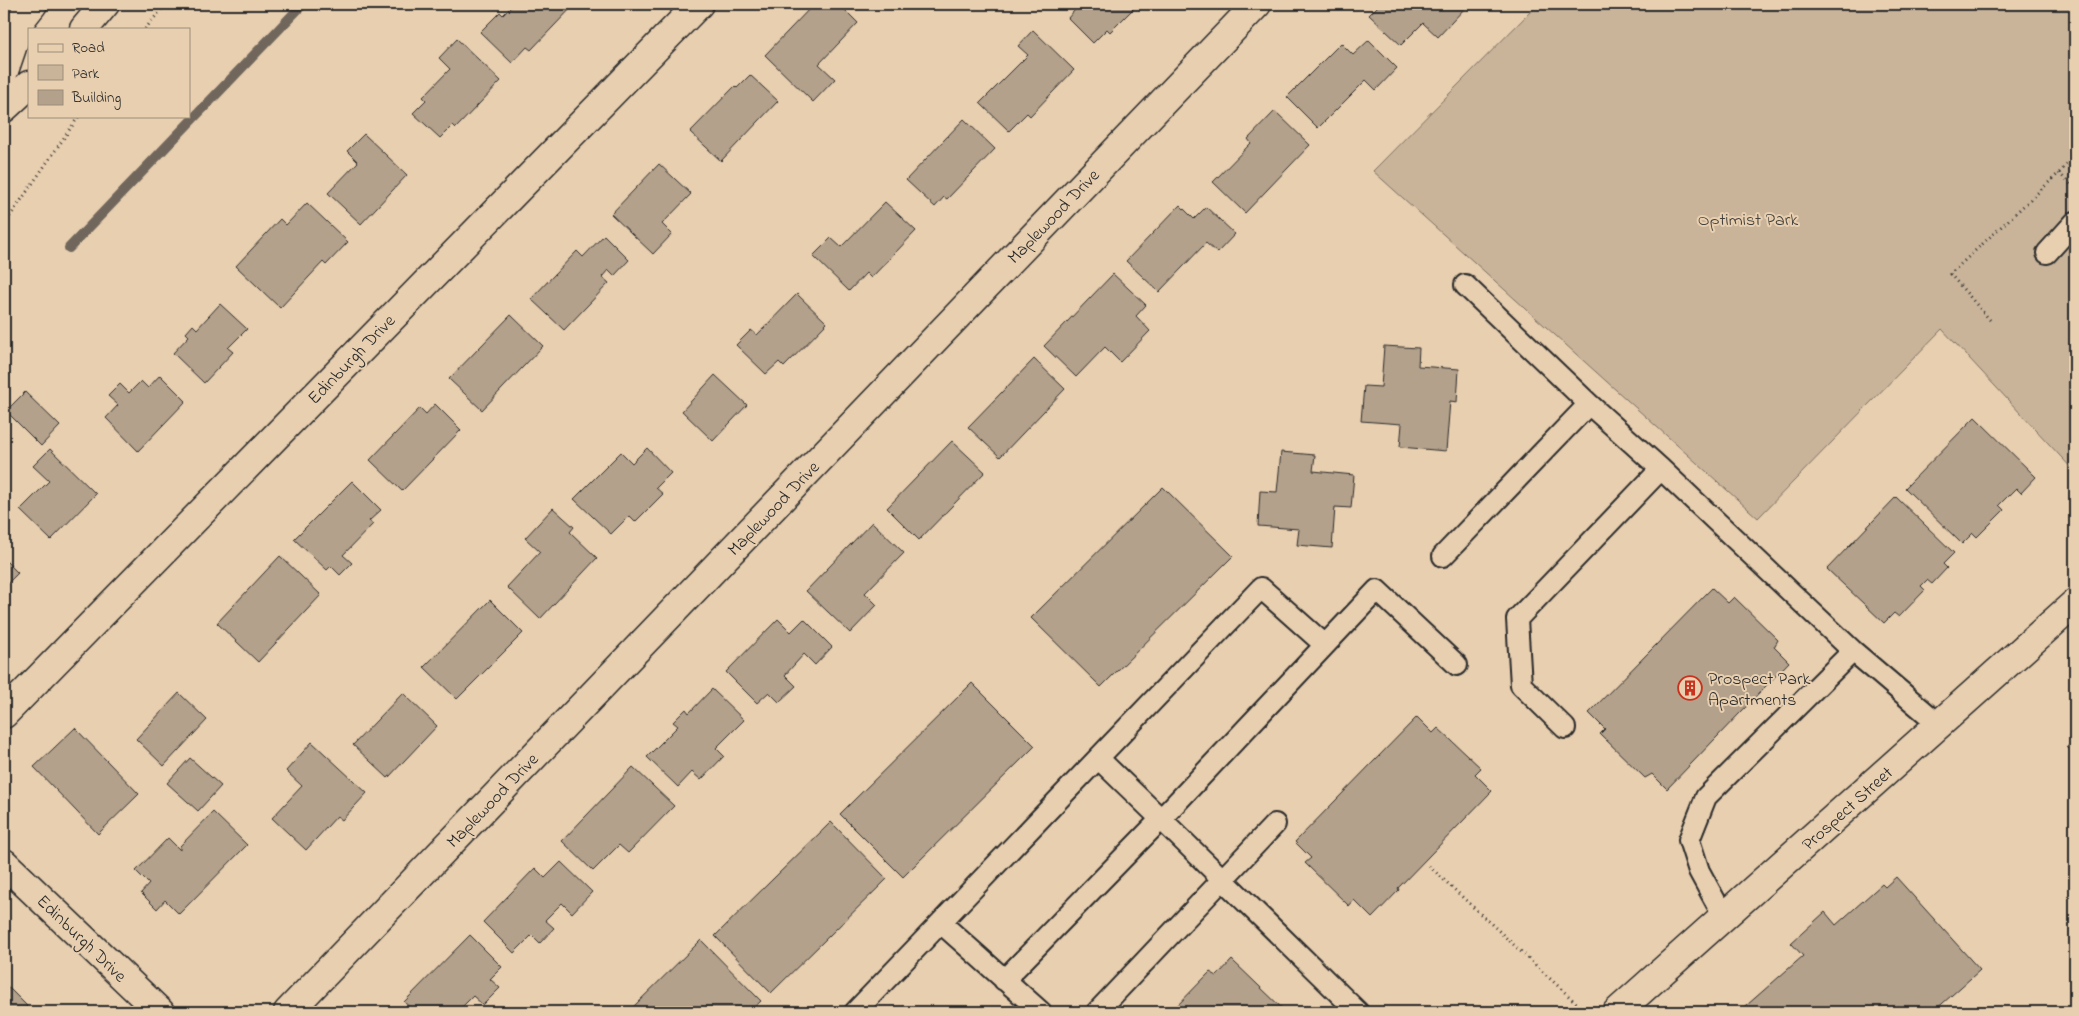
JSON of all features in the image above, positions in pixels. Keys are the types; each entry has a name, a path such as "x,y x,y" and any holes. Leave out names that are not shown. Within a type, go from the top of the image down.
{"street":[{"path":"4,71 22,18 33,4"},
{"path":"85,28 105,4"},
{"name":"Edinburgh Drive","path":"4,714 699,4"},
{"name":"Maplewood Drive","path":"288,1012 1258,4"},
{"path":"4,108 28,86"},
{"name":"Prospect Street","path":"1618,1012 2075,603"},
{"name":"Edinburgh Drive","path":"4,863 160,1012"}],"lane":[{"path":"2047,253 2075,222"},
{"path":"1465,285 1853,651 1940,725"},
{"path":"1443,556 1589,404"},
{"path":"1565,728 1521,685 1517,619 1661,469"},
{"path":"855,1012 1261,588 1325,645"},
{"path":"1004,980 1161,819 1377,590 1457,665"},
{"path":"1724,917 1699,871 1690,840 1706,796 1853,651"},
{"path":"1099,759 1225,879 1358,1012"},
{"path":"1097,1012 1225,879 1275,824"},
{"path":"941,923 1041,1012"}],"path":[{"path":"146,28 166,4"},
{"path":"4,225 78,118"},
{"path":"1990,320 1950,274 2059,174 2075,156"},
{"path":"2059,174 2075,190"},
{"path":"1429,866 1586,1012"}],"green space":[{"name":"Optimist Park","path":"1538,4 2075,4 2075,472 1942,329 1758,518 1373,171"}],"building":[{"path":"514,4 575,4 531,50 527,47 512,63 480,32 500,12 503,15"},
{"path":"814,4 839,4 858,23 819,64 835,79 813,102 765,55"},
{"path":"1080,4 1138,4 1110,32 1107,29 1093,43 1068,18"},
{"path":"1380,4 1461,4 1465,8 1438,37 1423,23 1401,45 1369,15"},
{"path":"1033,30 1074,70 1030,116 1027,113 1009,131 980,103 1028,55 1018,46"},
{"path":"457,39 501,81 456,128 453,125 440,138 413,113 426,100 423,97 450,69 439,58"},
{"path":"1369,40 1397,68 1376,90 1366,80 1318,128 1287,97 1341,43 1353,55"},
{"path":"750,75 778,101 721,161 690,132 735,86 737,88"},
{"path":"1275,111 1310,145 1245,213 1213,182 1251,143 1248,139"},
{"path":"964,119 995,149 947,199 944,197 935,207 906,180"},
{"path":"364,134 407,175 361,224 328,193 358,162 347,151"},
{"path":"659,164 691,194 662,224 672,234 653,254 611,214"},
{"path":"885,202 916,231 871,278 866,273 849,291 813,256 831,238 841,247"},
{"path":"307,203 348,242 326,265 323,262 280,308 236,266 280,219 286,225"},
{"path":"1180,205 1194,219 1206,207 1235,234 1217,253 1206,243 1159,292 1126,261"},
{"path":"604,235 629,260 614,276 608,270 602,277 609,283 564,330 531,299 577,251 583,257"},
{"path":"1113,274 1146,305 1136,316 1150,331 1120,362 1105,347 1076,377 1044,346"},
{"path":"797,294 827,323 784,367 779,362 766,374 736,345 751,330 757,335"},
{"path":"220,304 247,329 228,348 233,352 204,383 173,353 189,336 186,333 193,325 197,329"},
{"path":"511,315 543,346 482,410 449,379"},
{"path":"1384,346 1419,348 1418,366 1459,369 1457,402 1450,401 1446,451 1400,447 1402,424 1361,421 1364,386 1381,387"},
{"path":"1034,359 1065,389 1000,457 968,427"},
{"path":"160,375 186,401 138,451 106,418 118,405 108,396 120,384 129,393 141,381 148,388"},
{"path":"715,375 747,405 713,441 682,411"},
{"path":"25,392 60,426 41,446 6,411"},
{"path":"435,404 461,430 402,491 370,460 420,408 426,414"},
{"path":"1975,417 2036,477 2021,493 2016,488 1999,505 2004,510 1977,537 1973,533 1962,544 1905,488"},
{"path":"952,441 985,472 919,540 887,508"},
{"path":"647,448 671,473 656,488 663,494 635,522 629,516 611,534 574,499 621,452 632,463"},
{"path":"50,449 96,494 51,540 20,510 49,481 33,466"},
{"path":"1281,452 1315,455 1313,471 1354,475 1351,508 1335,507 1332,548 1297,545 1299,529 1258,526 1260,491 1277,492"},
{"path":"352,481 381,510 369,521 373,524 343,555 352,563 340,575 331,566 327,570 294,539"},
{"path":"1163,487 1233,556 1101,687 1031,618"},
{"path":"1896,497 1954,553 1943,564 1947,568 1932,584 1927,580 1921,586 1925,590 1899,617 1894,613 1884,623 1827,569"},
{"path":"553,508 574,527 570,532 597,558 540,619 507,587 540,552 525,538"},
{"path":"872,522 904,553 865,593 877,605 850,633 806,591"},
{"path":"280,556 321,595 258,662 217,623"},
{"path":"4,559 18,573 4,587"},
{"name":"Prospect Park Apartments","path":"1712,588 1728,603 1734,597 1778,640 1774,647 1789,662 1667,789 1652,774 1645,778 1600,734 1605,729 1589,713"},
{"path":"490,600 523,633 457,699 424,667"},
{"path":"778,619 791,632 804,619 832,647 815,665 804,654 785,675 796,686 779,702 769,692 757,703 726,672"},
{"path":"972,683 1035,746 903,877 840,814"},
{"path":"712,689 744,720 716,748 724,756 701,780 692,772 678,787 647,757 678,726 673,722 686,709 689,713"},
{"path":"179,693 207,720 164,766 136,739"},
{"path":"403,693 437,726 388,778 353,745"},
{"path":"1417,717 1433,733 1438,728 1481,768 1475,774 1492,791 1398,888 1399,890 1372,918 1354,900 1349,906 1305,863 1311,858 1295,842"},
{"path":"75,728 139,794 98,834 34,767"},
{"path":"2075,739 2075,755 2067,747"},
{"path":"312,742 367,793 342,820 337,816 306,850 272,818 302,786 286,771"},
{"path":"190,758 221,786 198,811 167,783"},
{"path":"633,767 674,806 628,853 619,845 593,871 562,841"},
{"path":"213,812 247,845 179,914 165,900 157,909 141,893 149,884 136,871 168,838 180,850 180,846"},
{"path":"831,822 887,879 771,993 715,936"},
{"path":"561,862 592,892 572,913 562,903 545,920 554,928 540,943 532,935 514,953 483,922 535,868 545,878"},
{"path":"1896,877 1980,970 1933,1012 1739,1012 1803,956 1791,943 1825,912 1836,925 1882,884 1885,887"},
{"path":"470,935 502,967 490,979 500,988 483,1005 473,996 457,1012 415,1012 404,1002"},
{"path":"701,940 761,1001 749,1012 628,1012"},
{"path":"1232,960 1286,1012 1171,1012 1210,972 1217,976"},
{"path":"4,983 27,1006 22,1012 4,1012"}],"waterway":[{"path":"69,248 303,4"}],"place":[{"name":"Prospect Park Apartments","path":"1690,688"}]}
